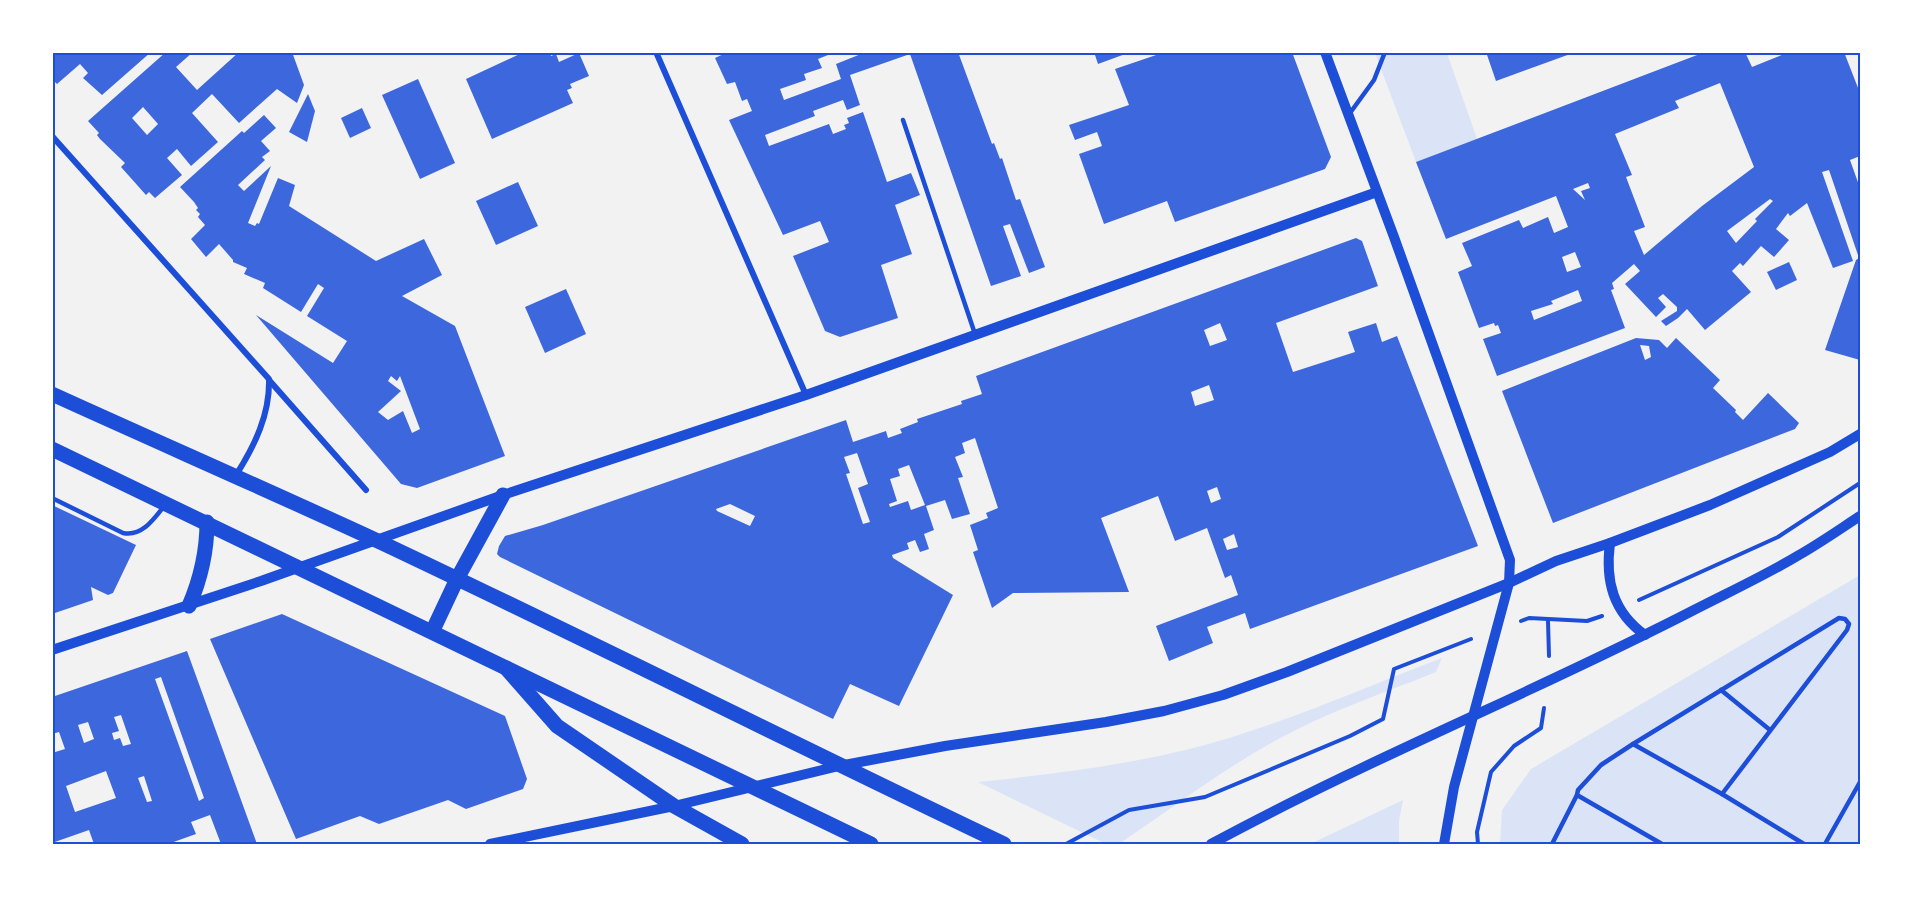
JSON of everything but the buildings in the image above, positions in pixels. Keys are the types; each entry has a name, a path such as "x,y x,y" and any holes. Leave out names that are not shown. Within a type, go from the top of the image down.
{"main road":[{"path":"52,394 378,541 1004,844"},
{"path":"52,449 303,567 871,844"},
{"path":"433,630 457,579 503,495"},
{"path":"189,606 200,581 203,567 207,544 207,522"},
{"path":"502,664 557,726 674,806 742,844"}],"street":[{"path":"656,52 806,395"},
{"path":"1325,52 1510,560 1509,583 1454,787 1444,844"},
{"path":"52,136 366,490"},
{"path":"52,650 303,567 503,495 806,395 1377,192"},
{"path":"235,477 250,453 264,418 269,395 269,379"},
{"path":"490,844 674,806 839,766 945,746 1106,722 1164,711 1213,698 1287,672 1509,583 1556,561 1710,505 1830,452 1860,434"},
{"path":"1211,844 1300,797 1645,635 1798,556 1860,516"},
{"path":"1610,543 1607,564 1610,583 1620,609 1628,620 1645,635"}],"lane":[{"path":"1348,115 1374,80 1385,52"},
{"path":"903,120 975,334"},
{"path":"52,498 123,533 131,534 138,532 153,520 167,503"},
{"path":"1552,844 1578,790 1601,765 1839,618 1845,619 1849,624 1846,630 1722,794"},
{"path":"1721,690 1770,730"},
{"path":"1633,744 1804,844"},
{"path":"1825,844 1860,782"},
{"path":"1577,795 1662,844"}],"path":[{"path":"1066,844 1129,810 1205,797 1350,736 1383,719 1394,669 1529,618 1548,621 1587,621 1620,609 1778,537 1860,483"},
{"path":"1478,844 1477,832 1491,772 1514,746 1541,728 1549,681 1548,621"}],"shaded area":[{"path":"1375,53 1447,53 1477,139 1416,162"},
{"path":"1860,575 1860,844 1500,844 1502,810 1531,769"},
{"path":"1442,658 1436,672 1324,717 1266,746 1119,844 1106,844 978,782 1105,766 1198,747 1283,720"},
{"path":"1403,800 1399,821 1399,844 1310,844"}]}
